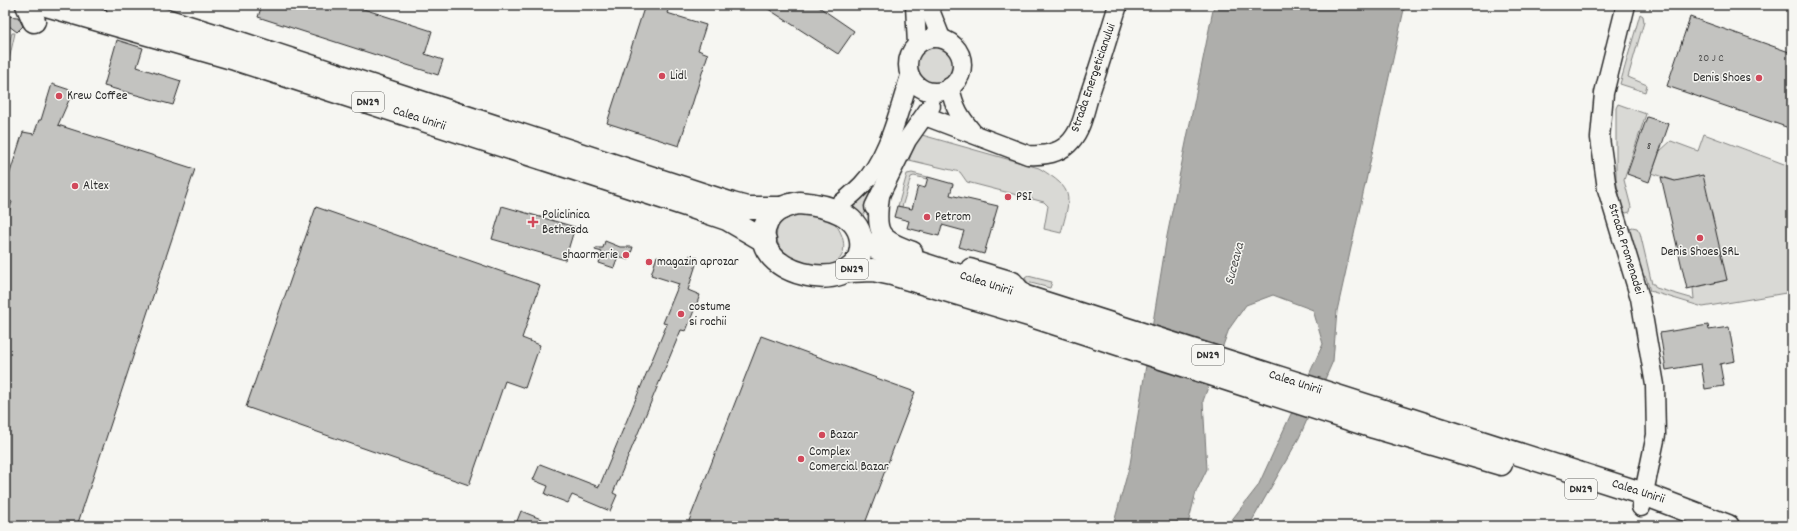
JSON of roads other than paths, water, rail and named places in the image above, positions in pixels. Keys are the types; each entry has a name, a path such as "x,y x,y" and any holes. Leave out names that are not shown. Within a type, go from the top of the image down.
{"main road":[{"name":"Calea Unirii","path":"117,5 240,43 732,204 746,208 782,208"},
{"name":"Calea Unirii","path":"36,10 235,59 727,219 764,241"},
{"name":"DN29","path":"764,241 770,255 775,261 787,268 818,276 829,276 849,271 858,262 861,237 854,224 845,215 834,209 822,206 799,204 782,208"},
{"path":"764,241 766,224 775,212 782,208"},
{"name":"Calea Unirii","path":"861,237 885,252 1031,304 1377,418 1728,526"},
{"name":"Calea Unirii","path":"849,271 873,270 1031,304"},
{"name":"Calea Unirii","path":"1643,500 1713,526"}],"street":[{"path":"915,5 917,45"},
{"path":"928,5 941,38"},
{"name":"Strada Energeticianului","path":"925,116 1028,155 1040,155 1057,151 1071,141 1084,114 1118,5"},
{"name":"Strada Promenadei","path":"1626,5 1604,93 1600,138 1606,189 1640,298 1654,385 1656,436 1643,500"},
{"path":"834,209 863,184 877,164 889,140 910,76 908,60 911,52 917,45 928,39 941,38 948,41 960,54 962,63 961,72 957,81 946,89 907,140 861,237"},
{"path":"910,76 920,88 934,92 946,89"},
{"path":"946,89 956,110 973,133"},
{"path":"880,196 878,222 882,234 889,242 921,254 1012,280 1031,304"}],"water":[{"name":"Suceava","path":"1214,5 1405,5 1337,311 1333,361 1299,438 1249,526 1227,526 1258,486 1323,344 1313,310 1273,295 1246,305 1229,329 1203,401 1207,469 1196,492 1188,524 1190,526 1113,526 1130,464 1167,236"}],"place":[{"name":"Lidl","path":"662,76"},
{"name":"Denis Shoes","path":"1759,78"},
{"name":"Krew Coffee","path":"59,96"},
{"name":"Altex","path":"75,186"},
{"name":"PSI","path":"1008,197"},
{"name":"Petrom","path":"927,217"},
{"name":"Policlinica Bethesda","path":"533,222"},
{"name":"Denis Shoes SRL","path":"1700,238"},
{"name":"shaormerie","path":"626,255"},
{"name":"magazin aprozar","path":"649,262"},
{"name":"costume si rochii","path":"681,314"},
{"name":"Bazar","path":"822,435"},
{"name":"Complex Comercial Bazar","path":"801,459"}]}
